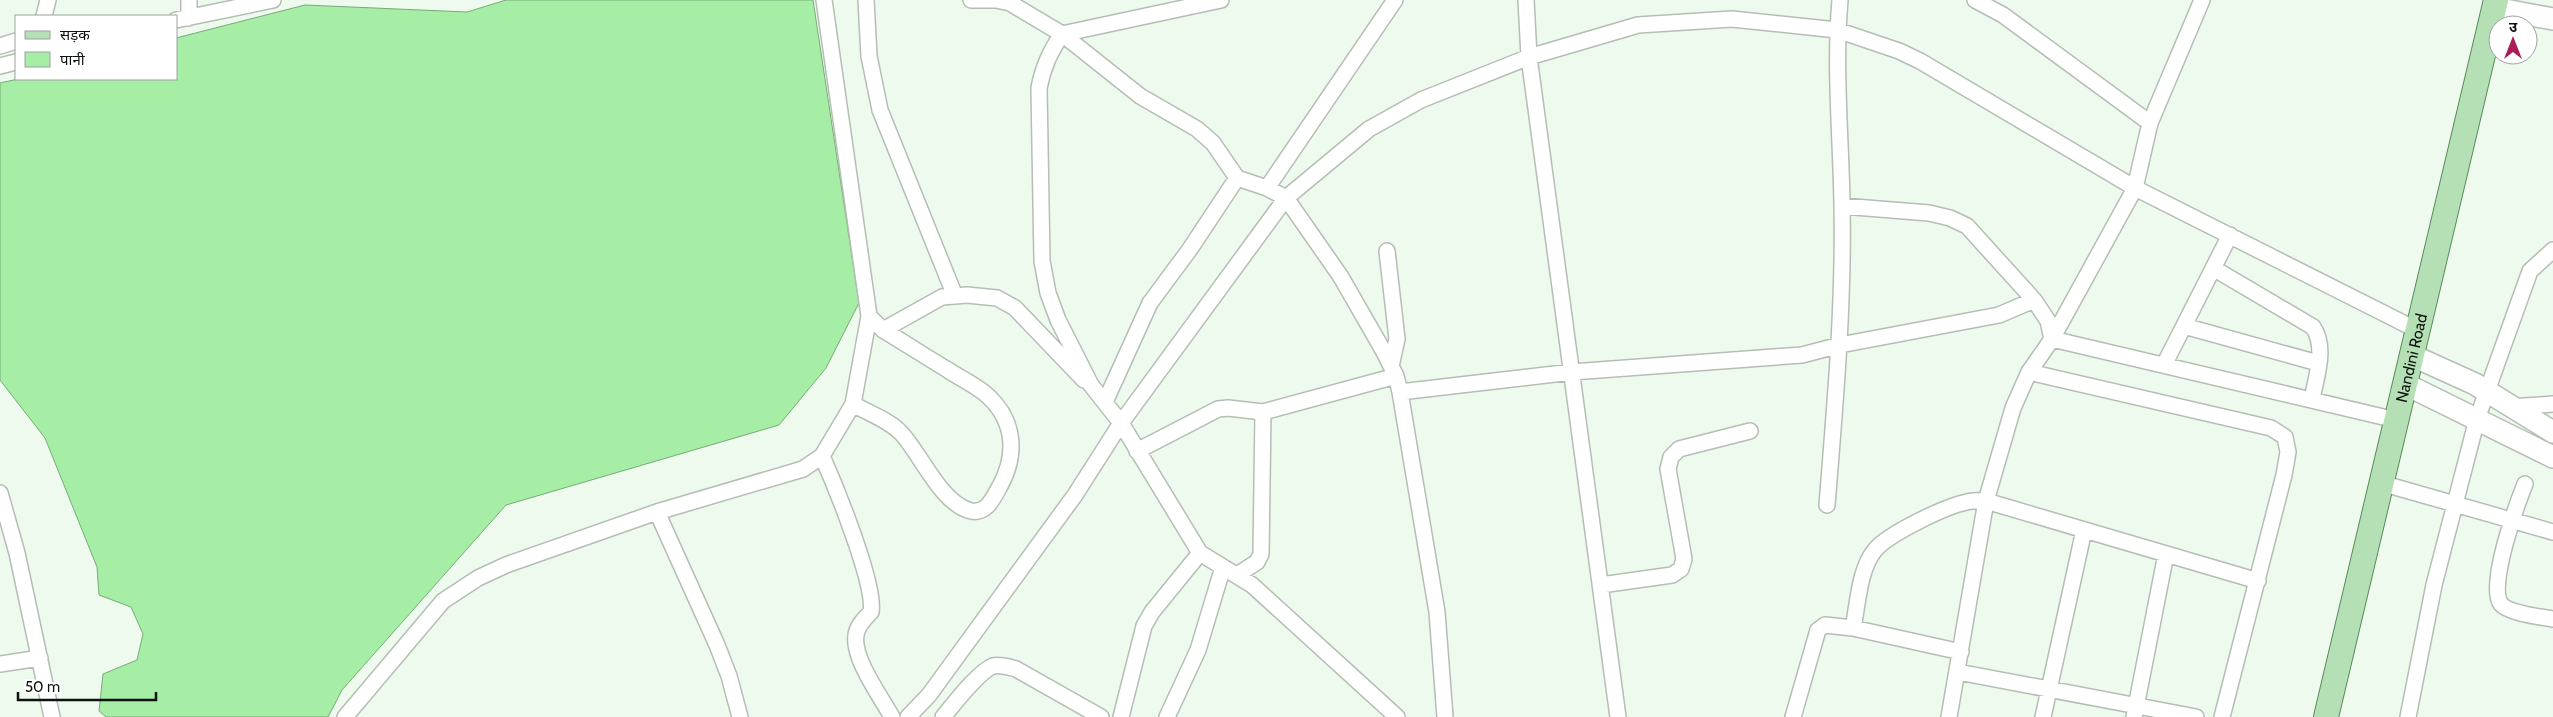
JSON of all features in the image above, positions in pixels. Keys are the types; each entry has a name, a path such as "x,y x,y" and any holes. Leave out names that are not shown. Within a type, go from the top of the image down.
{"main road":[{"name":"Nandini Road","path":"2326,717 2495,4"}],"street":[{"path":"44,15 48,0"},
{"path":"189,0 183,19 273,0"},
{"path":"345,717 443,601 478,578 506,565 657,512 803,469 822,456 853,404 870,316 824,0"},
{"path":"866,0 869,56 880,110 955,296"},
{"path":"971,0 996,0 1023,5 1140,96 1197,129 1213,143 1237,178 1267,188 1286,198 1341,278 1393,371 1400,392 1437,612 1445,717"},
{"path":"1091,385 1058,320 1048,293 1042,261 1040,88 1042,71 1062,34 1221,0"},
{"path":"1267,188 1395,0"},
{"path":"1526,0 1529,57 1618,717"},
{"path":"1827,505 1840,345 1842,206 1837,30 1840,0"},
{"path":"1975,0 2003,15 2150,123"},
{"path":"1950,717 1986,501 2013,408 2029,372 2052,339 2135,188 2150,123 2202,0"},
{"path":"2495,4 2553,19"},
{"path":"908,717 929,694 1075,495 1121,423 1286,198 1368,129 1421,100 1529,57 1638,25 1732,20 1837,30 1899,51 2135,188 2417,330"},
{"path":"0,46 15,41"},
{"path":"0,66 15,62"},
{"path":"1105,402 1150,303 1190,249 1237,178"},
{"path":"1842,206 1929,213 1950,218 1967,226 2034,300 2048,321 2052,339"},
{"path":"2164,365 2230,236"},
{"path":"2408,717 2434,585 2478,420 2530,271 2553,250"},
{"path":"1386,251 1397,339 1393,371"},
{"path":"2213,268 2313,327 2319,336 2321,347 2312,400"},
{"path":"884,330 942,297 968,294 998,298 1015,308 1071,368 1091,385 1121,423 1200,553 1252,585 1397,717"},
{"path":"1400,392 1572,372 1758,360 1802,355 1840,345 1999,315 2034,300"},
{"path":"853,404 894,426 903,434 937,483 960,505 972,511 982,510 988,506 1004,479 1011,460 1012,442 1008,422 988,396 884,330 870,316"},
{"path":"2184,326 2318,363"},
{"path":"2052,339 2396,420"},
{"path":"2411,355 2487,392 2553,432"},
{"path":"1137,451 1218,409 1228,408 1263,412 1393,371"},
{"path":"2029,372 2271,428 2285,437 2288,452 2258,581 2222,717"},
{"path":"2405,384 2553,457"},
{"path":"2512,407 2553,404"},
{"path":"1236,575 1257,562 1260,554 1263,412"},
{"path":"1601,585 1672,575 1681,569 1684,559 1668,469 1671,457 1679,449 1750,431"},
{"path":"822,456 839,495 871,593 871,612 858,627 856,635 857,654 892,717"},
{"path":"2381,483 2553,532"},
{"path":"2525,484 2511,520 2497,584 2498,597 2502,605 2511,610 2553,619"},
{"path":"0,493 17,554 52,717"},
{"path":"1853,628 1865,568 1875,550 1888,539 1936,513 1968,501 1986,501 2258,581"},
{"path":"657,512 718,645 730,676 740,717"},
{"path":"2043,717 2084,530"},
{"path":"1121,717 1144,626 1152,612 1200,553"},
{"path":"2135,711 2166,554"},
{"path":"1167,717 1198,650 1223,567"},
{"path":"1793,717 1818,630 1825,625 1853,628 1961,652"},
{"path":"0,664 40,658"},
{"path":"943,717 983,673 993,666 1003,665 1016,669 1101,717"},
{"path":"1958,672 2049,689 2135,711 2196,717"}],"water":[{"path":"506,0 813,0 859,303 826,368 779,425 506,505 342,690 328,717 106,717 99,711 103,674 137,660 143,634 131,607 99,595 97,567 45,438 0,380 0,83 15,80 178,80 178,37 305,5 467,12"}]}
